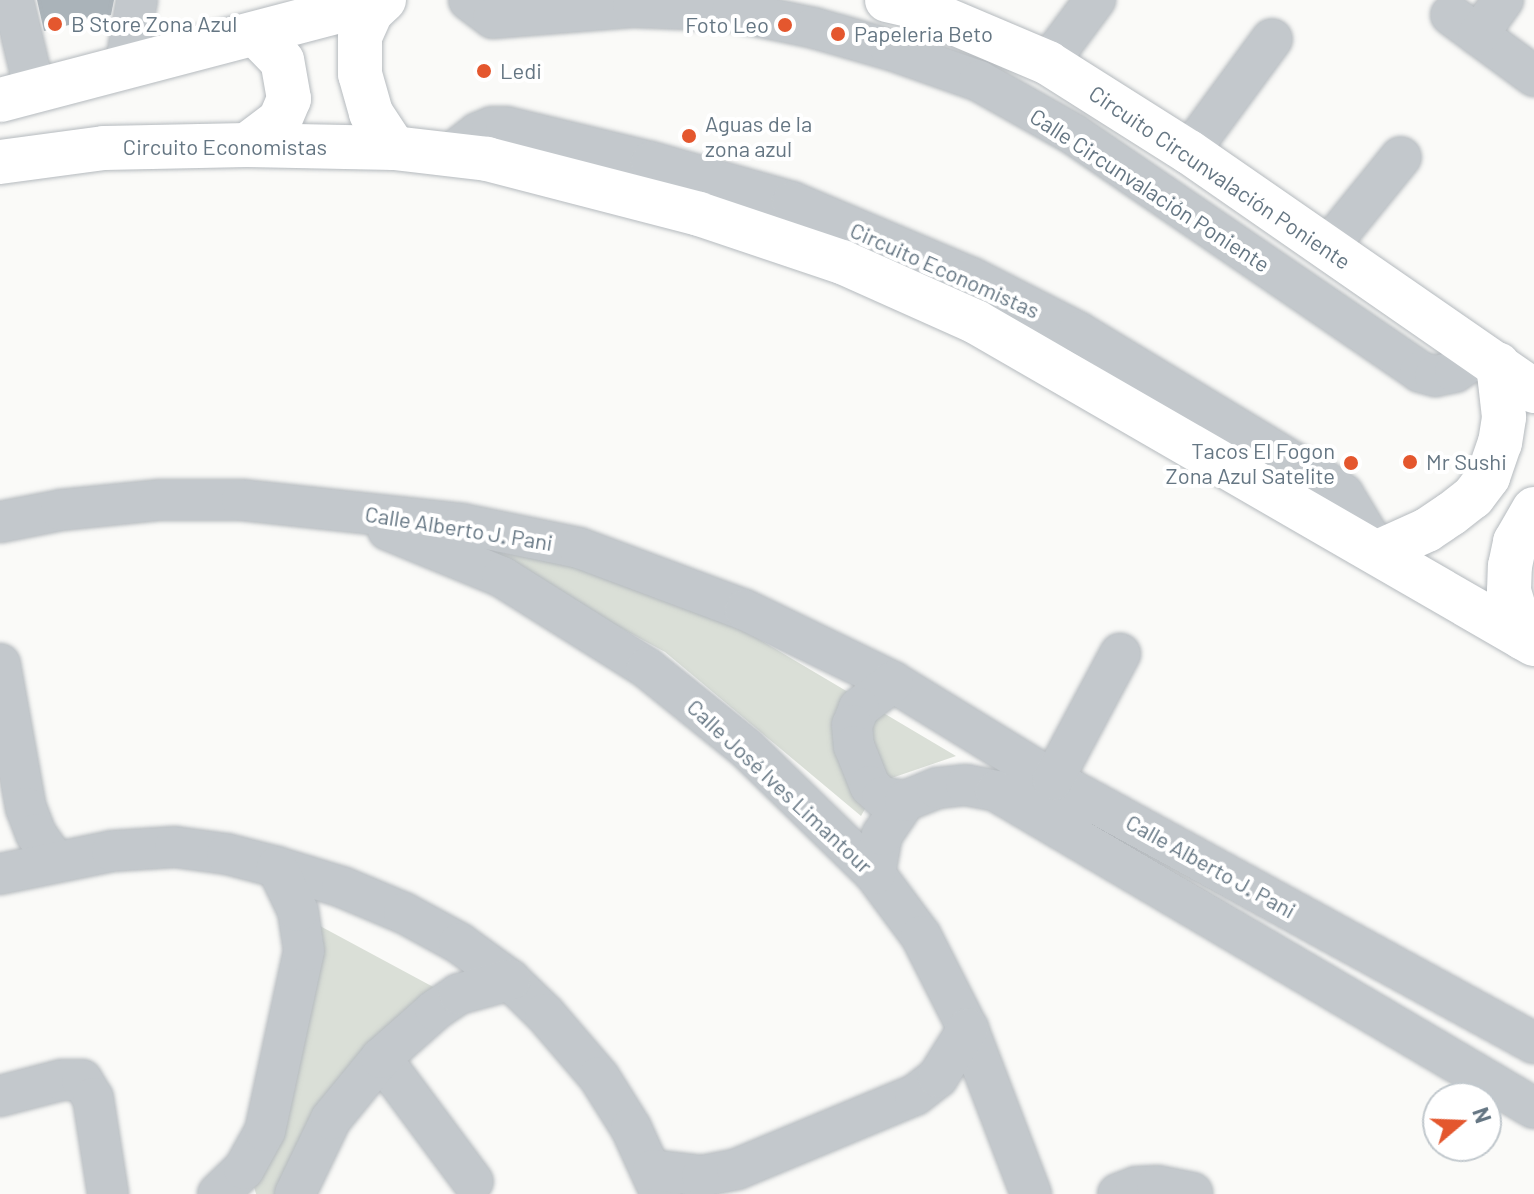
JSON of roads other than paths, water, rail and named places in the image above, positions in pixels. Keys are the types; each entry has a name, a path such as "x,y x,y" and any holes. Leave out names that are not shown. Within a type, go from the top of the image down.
{"main road":[{"path":"18,96 383,0"},
{"path":"383,0 371,12 360,37 360,74 371,113 394,148"},
{"name":"Circuito Circunvalación Poniente","path":"906,2 1048,63 1189,152 1534,391"},
{"path":"247,145 280,120 289,99 282,61 257,35"},
{"name":"Circuito Economistas","path":"0,162 104,148 247,145 394,148 452,153 699,214 842,262 976,322 1529,641"},
{"path":"1378,552 1427,530 1451,514 1473,497 1488,477 1500,443 1504,417 1490,359"},
{"path":"1529,641 1509,591 1515,542 1534,509"}],"street":[{"path":"13,0 18,96"},
{"path":"125,67 137,0"},
{"name":"Calle Circunvalación Poniente","path":"469,0 493,18 633,7 732,11 814,28 891,50 979,81 1073,134 1420,372 1435,376 1490,359"},
{"path":"1048,63 1095,0"},
{"path":"1503,0 1464,25 1532,70"},
{"path":"1189,152 1272,39"},
{"path":"1327,248 1401,157"},
{"name":"Calle Alberto J. Pani","path":"0,522 61,510 160,500 242,500 463,524 579,548 745,610 893,682 1053,780 1526,1032"},
{"name":"Calle José Ives Limantour","path":"330,508 489,571 596,634 702,710 875,874 921,936 968,1029 1031,1194"},
{"path":"1053,780 1120,654"},
{"path":"0,664 26,808 36,834 54,860"},
{"path":"875,874 882,835 905,801 882,797 870,786 854,746 852,725 859,708 893,682"},
{"name":"Calle Alberto J. Pani","path":"905,801 937,788 966,785 996,791 1534,1108"},
{"path":"0,874 54,860 112,851 175,847 227,854 277,867 342,887 404,913 459,943 510,980 545,1014 599,1077 657,1182 737,1169 915,1095 938,1077 968,1029"},
{"path":"218,1194 244,1169 265,1131 304,951 298,911 277,867"},
{"path":"295,1194 331,1119 381,1058 435,1010 459,994 510,980"},
{"path":"381,1058 473,1182"},
{"path":"0,1096 62,1080 82,1080 93,1098 108,1194"},
{"path":"1118,1194 1136,1187 1157,1186 1192,1193"}],"place":[{"name":"B Store Zona Azul","path":"55,24"},
{"name":"Foto Leo","path":"785,25"},
{"name":"Papeleria Beto","path":"838,34"},
{"name":"Ledi","path":"484,71"},
{"name":"Aguas de la zona azul","path":"689,136"},
{"name":"Mr Sushi","path":"1410,462"},
{"name":"Tacos El Fogon Zona Azul Satelite","path":"1351,463"}]}
